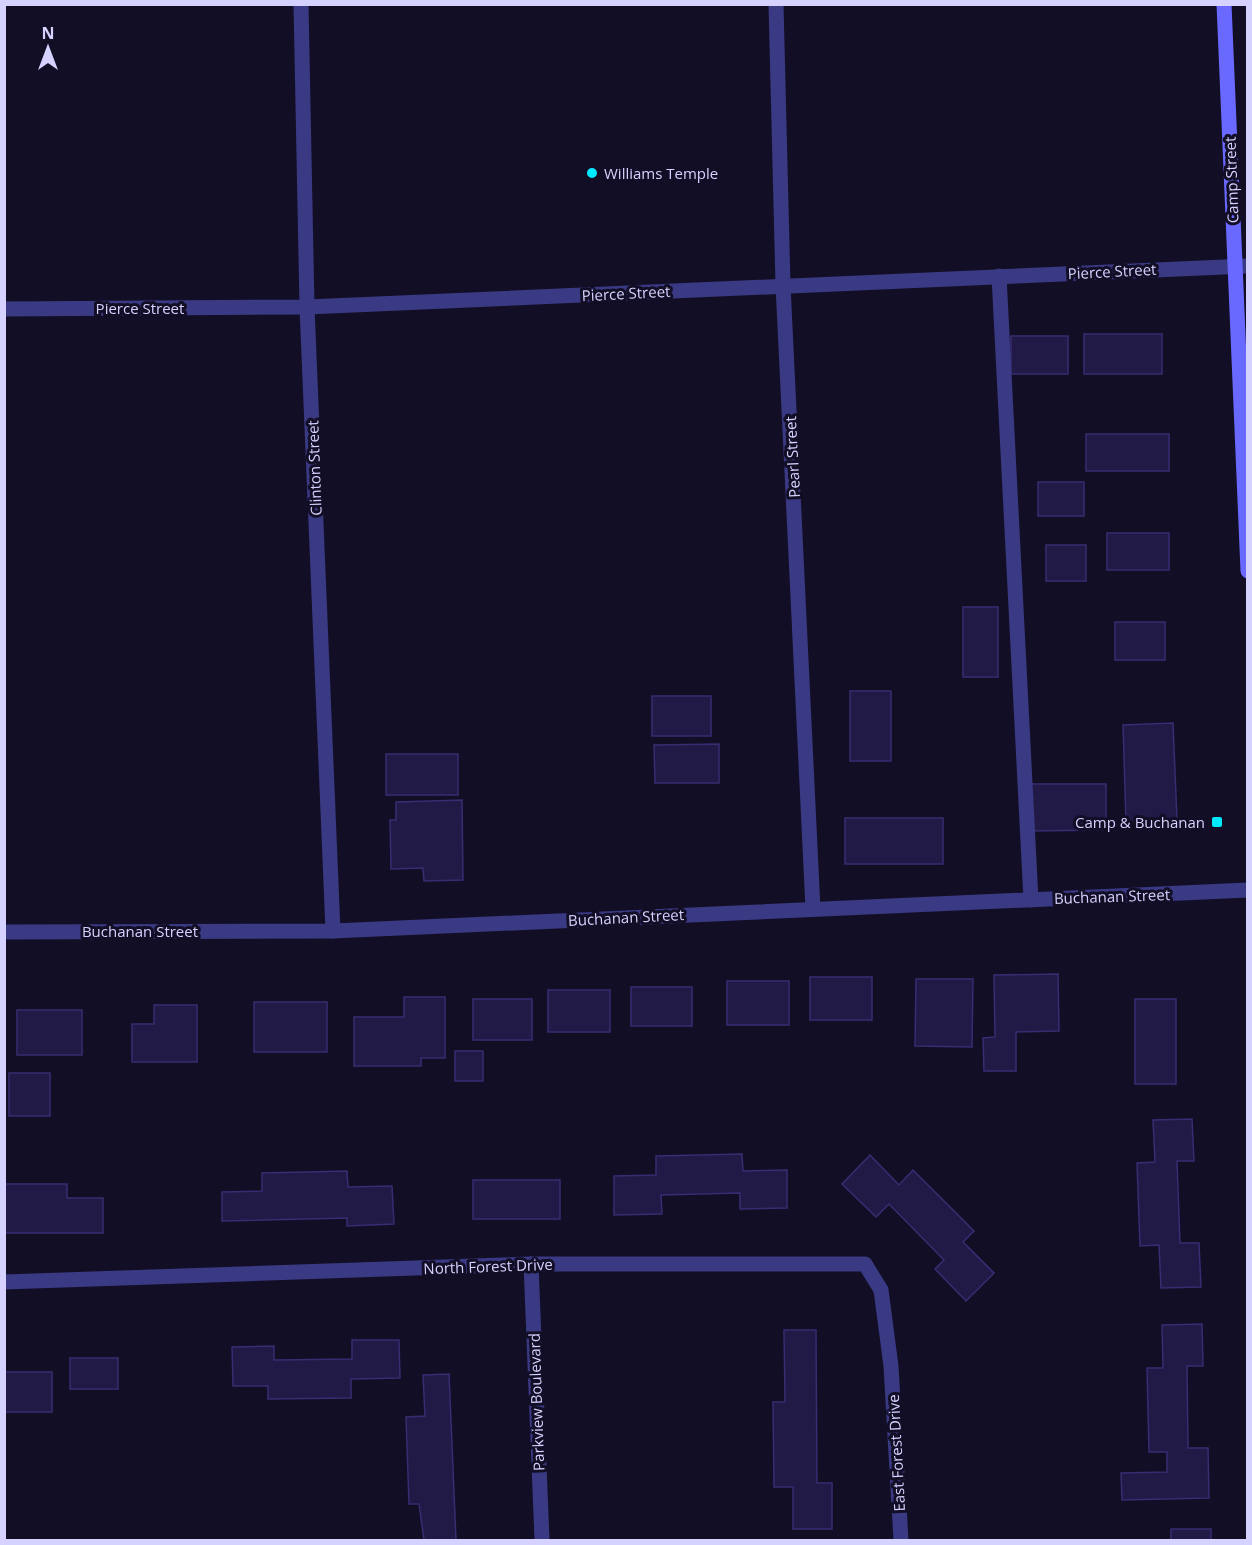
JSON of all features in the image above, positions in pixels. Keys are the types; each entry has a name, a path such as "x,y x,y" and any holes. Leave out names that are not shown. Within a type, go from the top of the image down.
{"street":[{"name":"Clinton Street","path":"301,4 307,307 333,930"},
{"name":"Pearl Street","path":"776,4 783,285 813,909"},
{"name":"Camp Street","path":"1224,4 1241,266 1248,571"},
{"name":"Pierce Street","path":"4,309 307,307 1241,266"},
{"path":"999,276 1031,900"},
{"name":"Buchanan Street","path":"4,932 333,930 1248,890"},
{"name":"North Forest Drive","path":"4,1282 531,1264 865,1264 881,1290 891,1365"},
{"name":"Parkview Boulevard","path":"531,1264 542,1540"},
{"name":"East Forest Drive","path":"891,1365 901,1540"}],"building":[{"path":"1084,334 1162,334 1162,374 1084,374"},
{"path":"1011,336 1068,336 1068,374 1011,374"},
{"path":"1086,434 1169,434 1169,471 1086,471"},
{"path":"1038,482 1084,482 1084,516 1038,516"},
{"path":"1107,533 1169,533 1169,570 1107,570"},
{"path":"1046,545 1086,545 1086,581 1046,581"},
{"path":"963,607 998,607 998,677 963,677"},
{"path":"1115,622 1165,622 1165,660 1115,660"},
{"path":"850,691 891,691 891,761 850,761"},
{"path":"652,696 711,696 711,736 652,736"},
{"path":"1173,723 1177,820 1126,821 1123,725"},
{"path":"719,744 719,783 655,783 654,745"},
{"path":"386,754 458,754 458,795 386,795"},
{"path":"1029,784 1106,784 1106,830 1029,831"},
{"path":"462,800 463,880 424,881 423,868 391,869 390,820 396,820 396,802"},
{"path":"845,818 943,818 943,864 845,864"},
{"path":"1058,974 1059,1031 1016,1032 1016,1071 984,1071 983,1038 995,1037 994,975"},
{"path":"810,977 872,977 872,1020 810,1020"},
{"path":"916,979 973,979 972,1047 915,1046"},
{"path":"727,981 789,981 789,1025 727,1025"},
{"path":"631,987 692,987 692,1026 631,1026"},
{"path":"548,990 610,990 610,1032 548,1032"},
{"path":"404,997 445,997 445,1058 421,1058 421,1066 354,1066 354,1017 404,1017"},
{"path":"473,999 532,999 532,1040 473,1040"},
{"path":"1135,999 1176,999 1176,1084 1135,1084"},
{"path":"254,1002 327,1002 327,1052 254,1052"},
{"path":"154,1005 197,1005 197,1062 132,1062 132,1024 154,1024"},
{"path":"17,1010 82,1010 82,1055 17,1055"},
{"path":"455,1051 483,1051 483,1081 455,1081"},
{"path":"9,1073 50,1073 50,1116 9,1116"},
{"path":"1192,1119 1194,1161 1177,1161 1180,1243 1199,1243 1201,1287 1161,1288 1159,1245 1140,1246 1137,1163 1155,1162 1153,1120"},
{"path":"742,1154 743,1171 787,1170 787,1208 740,1209 740,1193 661,1195 662,1214 614,1215 614,1176 656,1175 656,1156"},
{"path":"870,1155 899,1185 913,1170 974,1231 963,1242 994,1273 966,1301 935,1269 944,1260 889,1204 876,1217 842,1184"},
{"path":"347,1171 348,1187 392,1186 394,1224 347,1226 347,1218 222,1221 222,1192 262,1191 262,1173"},
{"path":"473,1180 560,1180 560,1219 473,1219"},
{"path":"4,1184 67,1184 67,1198 103,1198 103,1233 4,1233"},
{"path":"1202,1324 1203,1366 1187,1366 1188,1448 1208,1448 1209,1498 1122,1500 1121,1473 1167,1472 1167,1452 1149,1452 1147,1368 1163,1368 1162,1325"},
{"path":"784,1330 816,1330 817,1483 832,1483 832,1529 793,1529 793,1487 774,1487 773,1402 785,1402"},
{"path":"352,1340 399,1340 400,1378 351,1379 351,1398 268,1399 268,1386 233,1386 232,1347 274,1346 274,1360 352,1359"},
{"path":"70,1358 118,1358 118,1389 70,1389"},
{"path":"4,1372 52,1372 52,1412 4,1412"},
{"path":"449,1374 456,1540 424,1540 419,1504 409,1504 406,1417 425,1416 423,1375"},
{"path":"1171,1529 1211,1529 1211,1540 1171,1540"}],"place":[{"name":"Williams Temple","path":"592,173"},
{"name":"Camp & Buchanan","path":"1217,822"}]}
